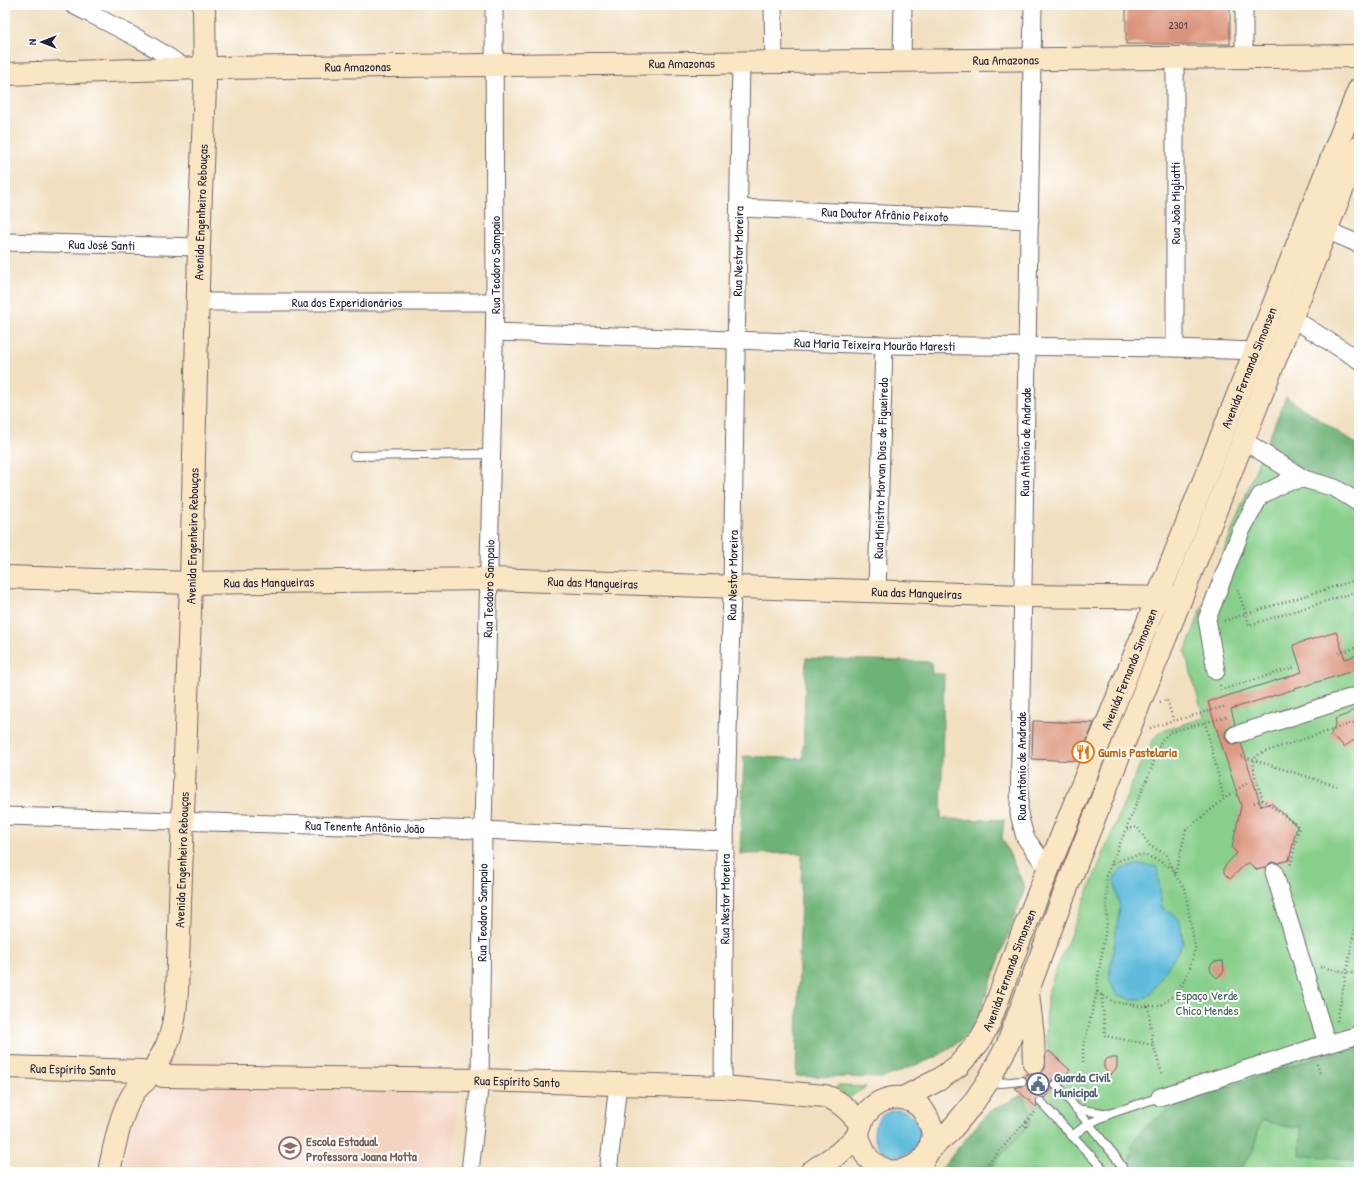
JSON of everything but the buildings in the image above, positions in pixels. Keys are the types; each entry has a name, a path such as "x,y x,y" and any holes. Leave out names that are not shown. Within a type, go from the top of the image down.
{"main road":[{"name":"Avenida Engenheiro Rebouças","path":"108,1172 129,1099 152,1073 168,1044 174,1020 177,991 184,822 198,302 199,247 196,69 204,5"},
{"name":"Rua Amazonas","path":"5,74 196,69 494,65 1359,56"},
{"name":"Avenida Fernando Simonsen","path":"811,1172 838,1154 859,1130 869,1109 884,1100 903,1098 938,1080 958,1066 979,1042 989,1024 1018,944 1049,871 1359,90"},
{"name":"Avenida Fernando Simonsen","path":"884,1171 901,1171 913,1167 924,1159 930,1148 950,1131 962,1117 988,1081 1007,1046 1058,910 1359,147"},
{"name":"Rua das Mangueiras","path":"5,577 191,583 489,579 732,588 1023,596 1181,598"},
{"path":"1028,990 1035,1064"},
{"name":"Rua Espírito Santo","path":"5,1067 152,1073 723,1087 825,1096 834,1099 845,1107 859,1130"},
{"path":"903,1098 915,1103 927,1115 933,1132 930,1148"},
{"path":"859,1130 862,1151 867,1158 884,1171"}],"street":[{"path":"73,5 128,32 164,53 196,69"},
{"name":"Rua Teodoro Sampaio","path":"470,1172 480,1080 483,830 495,332 494,5"},
{"path":"773,5 774,62"},
{"path":"902,5 902,60"},
{"name":"Rua Antônio de Andrade","path":"1033,5 1019,814 1025,837 1049,871"},
{"path":"1244,5 1244,57"},
{"name":"Rua João Migliatti","path":"1176,58 1176,348"},
{"name":"Rua Nestor Moreira","path":"723,1087 725,841 732,588 741,62"},
{"name":"Rua Doutor Afrânio Peixoto","path":"739,208 1030,220"},
{"path":"1326,230 1359,244"},
{"name":"Rua José Santi","path":"5,242 199,247"},
{"name":"Rua dos Experidionários","path":"198,302 495,302"},
{"path":"1292,318 1359,360"},
{"name":"Rua Maria Teixeira Mourão Maresti","path":"495,332 884,345 1176,348 1255,351"},
{"name":"Rua Ministro Morvan Dias de Figueiredo","path":"877,591 884,345"},
{"path":"1243,440 1304,479 1335,488 1359,503"},
{"path":"1216,671 1207,619 1241,531 1260,496 1286,482 1304,479"},
{"path":"1234,735 1359,696"},
{"name":"Rua Tenente Antônio João","path":"5,816 483,830 725,841"},
{"path":"1282,870 1328,1044"},
{"path":"1160,1097 1359,1035"},
{"path":"608,1172 618,1084"}],"lane":[{"path":"354,456 492,454"},
{"path":"988,1081 1001,1083 1022,1081"},
{"path":"1056,1084 1115,1156 1125,1172"},
{"path":"1072,1136 1088,1124 1109,1114 1160,1097"},
{"path":"1040,1105 1106,1172"},
{"path":"1076,1109 1109,1114"}],"path":[{"path":"1359,579 1246,614 1248,625 1359,591"},
{"path":"1339,653 1359,647"},
{"path":"1221,690 1295,667"},
{"path":"1156,704 1167,700 1174,722 1226,706"},
{"path":"1083,1062 1083,1048 1097,992 1107,922 1106,876 1162,740 1170,732 1229,716"},
{"path":"1282,870 1299,827 1263,800 1254,768 1254,760 1257,755 1264,752 1359,721"},
{"path":"1205,722 1224,799"},
{"path":"1241,756 1337,786"},
{"path":"1176,875 1186,830 1224,799 1248,782"},
{"path":"1254,803 1263,800"},
{"path":"1097,992 1114,1002 1160,1006 1178,992 1189,971 1195,948 1185,890 1172,868 1166,854 1150,846 1136,827 1126,829"},
{"path":"1111,864 1137,854 1150,856 1172,868"},
{"path":"1337,1021 1359,907"},
{"path":"1317,967 1359,974"},
{"path":"1102,995 1105,1036 1153,1045"},
{"path":"1148,1006 1153,1045 1162,1074"},
{"path":"980,1172 1040,1105"},
{"path":"1026,1121 1026,1128"}],"shaded area":[{"name":"Escola Estadual Professora Joana Motta","path":"183,1083 458,1095 452,1172 121,1172 132,1123 152,1093 164,1086"}],"green space":[{"path":"1286,397 1359,446 1359,493 1292,469 1265,447"},
{"name":"Espaço Verde Chico Mendes","path":"1359,447 1359,1172 939,1172 987,1113 1022,1095 1036,1107 1070,1070 1049,1051 1046,1037 1047,996 1054,975 1145,752 1159,732 1204,718 1185,652 1261,456"},
{"path":"806,658 931,662 932,674 944,674 941,819 1004,820 1002,838 1025,888 979,1015 963,1039 936,1057 883,1078 796,1076 802,853 740,854 744,756 803,759"},
{"path":"1359,1043 1359,1163 1333,1157 1300,1156 1301,1126 1293,1128 1261,1120 1253,1151 1242,1167 1242,1172 1131,1172 1130,1162 1132,1147 1136,1137 1141,1131 1165,1112 1199,1096"},
{"path":"837,1086 866,1087 850,1097 836,1088"},
{"path":"1022,1095 1031,1112 1031,1123 986,1172 939,1172 987,1113"}],"water":[{"path":"1140,864 1157,867 1162,908 1172,913 1180,921 1183,943 1151,993 1143,999 1131,999 1116,994 1109,978 1120,907 1114,879 1121,869"},
{"path":"902,1110 906,1111 916,1120 919,1124 919,1142 910,1152 902,1156 892,1156 884,1152 875,1142 874,1128 878,1120 888,1111"}],"place":[{"name":"Gumis Pastelaria","path":"1083,752"},
{"name":"Guarda Civil Municipal","path":"1038,1084"},
{"name":"Escola Estadual Professora Joana Motta","path":"290,1148"}]}
